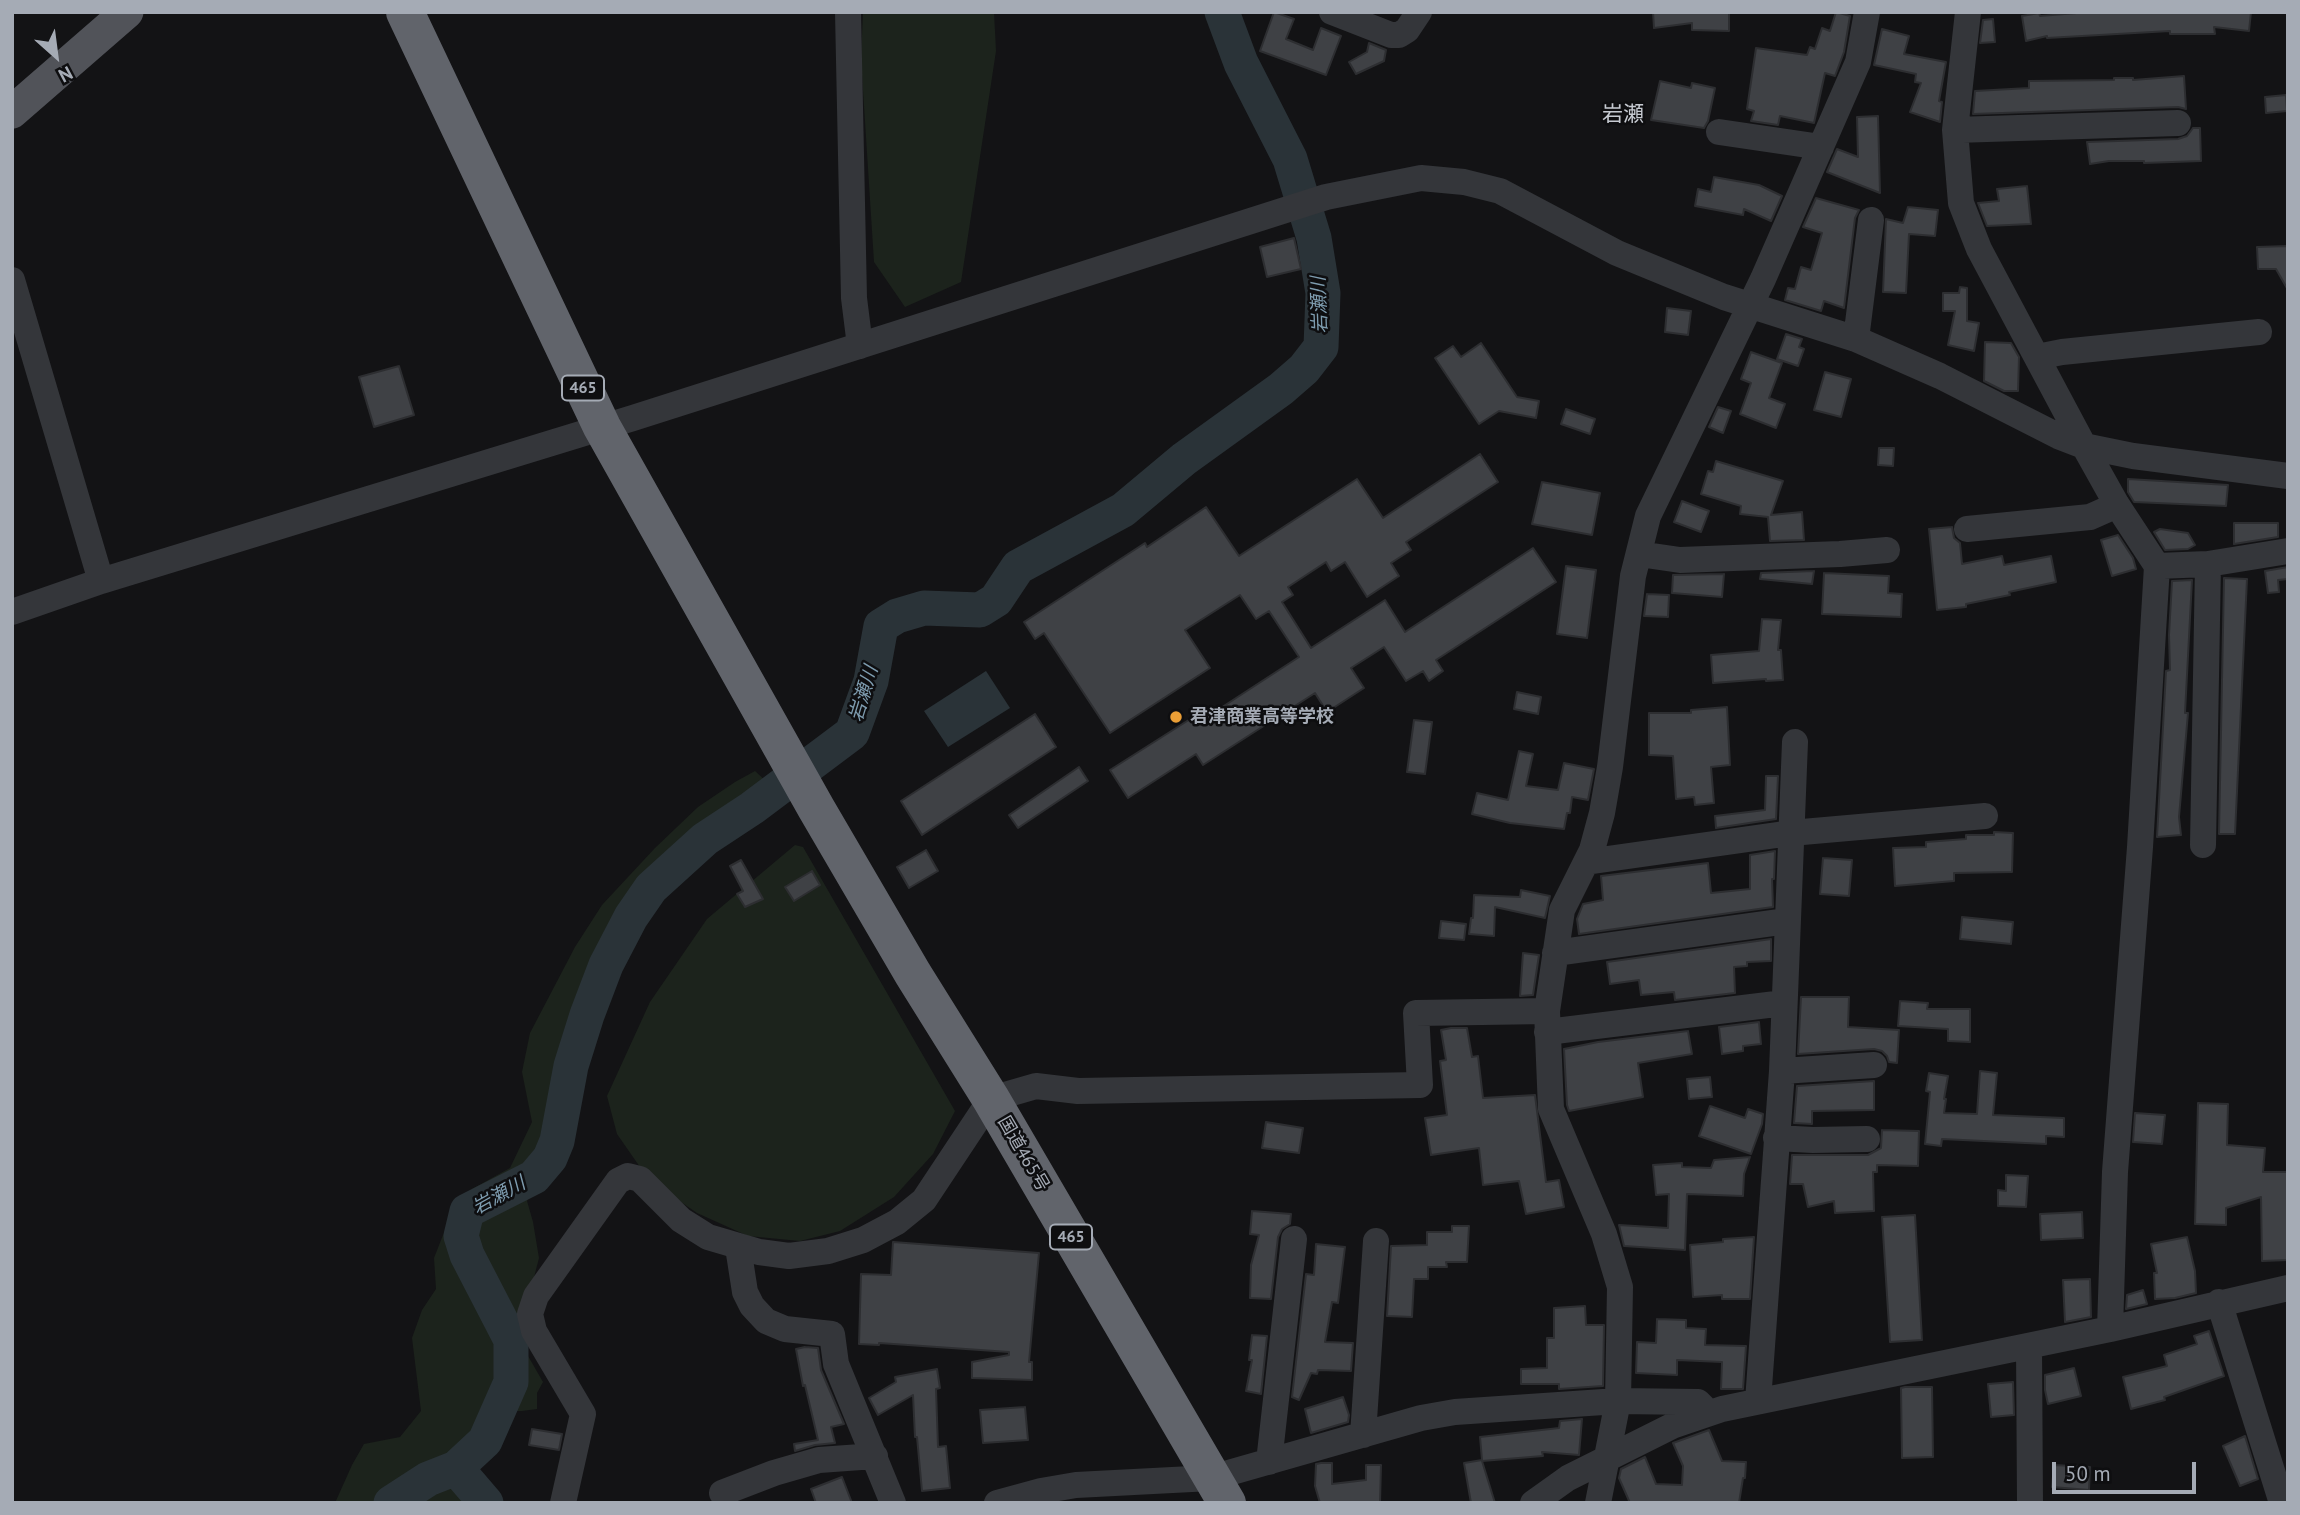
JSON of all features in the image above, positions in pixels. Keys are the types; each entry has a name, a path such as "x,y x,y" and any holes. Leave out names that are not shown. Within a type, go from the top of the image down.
{"highway":[{"name":"465","path":"405,12 602,428"},
{"name":"国道465号","path":"602,428 816,808 913,974 991,1099 1219,1490"}],"main road":[{"path":"12,113 127,12"}],"street":[{"path":"848,12 854,298 860,346"},
{"path":"1332,12 1391,35 1399,35 1408,30 1419,12"},
{"path":"1598,1503 1618,1401 1620,1287 1604,1234 1551,1109 1547,1021 1562,910 1586,862 1602,813 1631,588 1648,516 1763,279 1858,62 1867,12"},
{"path":"1968,12 1955,130 1961,203 1979,249 2084,446 2117,505 2158,566 2115,1172 2110,1329"},
{"path":"1955,130 2178,124"},
{"path":"1719,132 1821,147"},
{"path":"12,612 101,581 602,428 1326,197 1421,178 1464,182 1500,191 1617,253 1724,297 1856,339 1940,376 2058,436 2084,446 2133,456 2288,476"},
{"path":"1856,339 1871,220"},
{"path":"12,280 101,581"},
{"path":"2037,357 2062,352 2259,332"},
{"path":"1967,529 2090,517 2117,505"},
{"path":"1639,554 1680,560 1887,550"},
{"path":"2158,566 2208,564 2288,551"},
{"path":"2203,845 2208,564"},
{"path":"1758,1401 1782,1071 1795,742"},
{"path":"1586,862 1791,834 1985,816"},
{"path":"1555,953 1787,921"},
{"path":"563,1503 583,1414 534,1331 530,1314 536,1296 618,1181 628,1176 640,1179 681,1220 708,1237 738,1247 789,1256 828,1251 863,1240 897,1223 924,1200 991,1099 1036,1086 1078,1091 1420,1085 1416,1013 1547,1021 1784,1003"},
{"path":"1782,1071 1874,1065"},
{"path":"1776,1138 1867,1139"},
{"path":"1269,1462 1294,1239"},
{"path":"1363,1435 1376,1241"},
{"path":"738,1247 746,1292 752,1306 766,1321 785,1329 832,1334 836,1364 893,1503"},
{"path":"1533,1503 1568,1478 1672,1426 1709,1413 2110,1329 2288,1288"},
{"path":"2219,1302 2281,1503"},
{"path":"2029,1346 2030,1503"},
{"path":"997,1503 1076,1485 1219,1490 1269,1462 1421,1418 1455,1412 1618,1401 1698,1402 1709,1413"},
{"path":"722,1493 774,1473 819,1460 875,1456"}],"shaded area":[{"path":"863,12 994,12 996,51 961,282 905,307 874,262 861,59"},
{"path":"986,671 1010,708 948,747 924,711"},
{"path":"755,771 768,783 762,799 691,866 659,891 616,946 598,987 577,1023 561,1085 561,1129 546,1174 527,1201 539,1258 532,1285 516,1318 520,1342 543,1382 537,1393 537,1409 505,1411 490,1436 464,1455 450,1475 476,1500 501,1503 335,1503 364,1444 400,1437 421,1411 412,1338 422,1310 436,1289 434,1258 443,1235 472,1189 510,1168 532,1122 522,1072 530,1033 575,947 602,905 655,848 698,807"},
{"path":"795,845 803,847 955,1111 933,1154 894,1197 840,1231 800,1241 748,1236 697,1213 649,1180 617,1134 607,1096 650,1002 707,919"}],"building":[{"path":"1274,12 1294,19 1286,39 1313,50 1321,28 1341,36 1326,75 1260,51"},
{"path":"1653,12 1729,12 1729,31 1692,30 1692,23 1654,28"},
{"path":"1836,12 1850,16 1844,52 1835,76 1825,73 1814,123 1780,116 1778,125 1751,121 1754,111 1747,109 1756,48 1807,55 1810,47 1815,49 1822,28 1830,31"},
{"path":"2089,12 2251,12 2249,31 2214,27 2215,34 2170,34 2170,31 2047,36 2026,41 2022,16"},
{"path":"1993,19 1995,42 1980,43 1983,20"},
{"path":"1882,29 1909,36 1904,54 1946,62 1939,101 1942,102 1940,122 1910,112 1921,83 1915,82 1916,74 1874,65"},
{"path":"1369,43 1386,50 1384,61 1356,74 1349,62 1367,52"},
{"path":"2184,76 2186,109 2178,107 1973,114 1975,91 2029,88 2029,81 2114,78 2133,80"},
{"path":"1660,81 1691,88 1692,83 1715,88 1704,128 1651,120"},
{"path":"2286,95 2287,111 2266,113 2265,97"},
{"path":"1878,116 1880,193 1827,172 1837,149 1858,157 1857,117"},
{"path":"2193,128 2200,128 2201,161 2109,161 2090,164 2087,142 2178,139 2187,136"},
{"path":"1714,177 1759,185 1782,196 1771,221 1744,209 1743,215 1695,206 1698,189 1711,192"},
{"path":"2027,186 2031,224 1987,226 1978,203 1999,201 1997,189"},
{"path":"1816,198 1859,210 1855,218 1844,308 1824,301 1821,311 1785,300 1788,288 1795,289 1801,267 1811,270 1822,233 1803,227"},
{"path":"1908,207 1938,210 1935,236 1909,234 1906,293 1883,292 1886,219 1903,223"},
{"path":"1294,238 1301,269 1267,277 1260,247"},
{"path":"2288,246 2288,290 2276,269 2258,269 2257,247"},
{"path":"1960,287 1967,288 1967,321 1979,323 1974,351 1948,345 1955,311 1943,311 1943,293 1959,293"},
{"path":"1667,308 1691,311 1688,335 1665,332"},
{"path":"1786,334 1802,339 1799,347 1804,349 1798,366 1777,359"},
{"path":"1985,342 2011,343 2019,357 2018,391 2004,391 1984,381"},
{"path":"1481,343 1517,397 1539,401 1536,418 1499,411 1479,424 1435,358 1453,346 1461,357"},
{"path":"1751,352 1782,363 1769,398 1785,404 1776,428 1740,414 1751,383 1741,379"},
{"path":"399,366 414,415 374,427 359,377"},
{"path":"1825,372 1851,379 1841,417 1814,410"},
{"path":"1718,407 1731,411 1723,433 1709,427"},
{"path":"1566,409 1595,419 1590,434 1561,424"},
{"path":"1879,448 1894,448 1893,466 1878,465"},
{"path":"1480,454 1498,482 1406,542 1411,550 1391,563 1399,576 1367,597 1345,562 1331,571 1326,562 1288,587 1293,595 1282,602 1311,648 1385,600 1405,632 1533,548 1556,582 1436,660 1443,671 1429,681 1423,671 1406,681 1384,647 1351,668 1364,688 1327,712 1315,693 1203,765 1196,754 1128,798 1110,770 1206,709 1210,715 1299,657 1269,611 1256,619 1240,595 1185,630 1210,668 1110,733 1044,633 1035,639 1024,622 1145,543 1147,547 1206,507 1239,556 1357,479 1383,518"},
{"path":"1716,461 1783,481 1771,515 1802,512 1804,540 1770,541 1768,517 1740,514 1741,506 1701,494 1708,471 1713,472"},
{"path":"2128,479 2228,485 2226,506 2134,502 2128,492"},
{"path":"1542,482 1600,493 1592,535 1532,524"},
{"path":"1682,501 1709,511 1701,532 1674,522"},
{"path":"2234,523 2278,523 2278,537 2234,544"},
{"path":"1952,527 1954,538 1960,543 1962,564 2002,556 2004,565 2051,556 2056,582 2009,592 2010,595 1966,604 1966,607 1937,610 1929,529"},
{"path":"2160,529 2188,533 2195,545 2188,549 2165,550 2154,532"},
{"path":"2118,535 2133,558 2136,569 2112,576 2101,540"},
{"path":"1566,566 1596,570 1587,638 1557,634"},
{"path":"2288,567 2288,579 2278,580 2279,592 2268,593 2265,571"},
{"path":"1814,571 1812,584 1760,579 1761,573"},
{"path":"1824,573 1889,576 1888,593 1902,594 1901,617 1822,614"},
{"path":"1724,574 1722,597 1672,593 1673,575"},
{"path":"2224,578 2247,579 2235,834 2219,834"},
{"path":"2192,580 2185,713 2188,713 2179,817 2181,835 2157,837 2166,671 2170,670 2172,581"},
{"path":"1647,594 1669,595 1668,617 1644,616"},
{"path":"1762,619 1781,620 1778,650 1781,650 1783,680 1713,683 1711,655 1759,651"},
{"path":"1517,692 1541,697 1538,714 1514,709"},
{"path":"1727,707 1730,765 1711,767 1714,803 1695,805 1694,797 1676,799 1673,756 1649,755 1649,713 1691,713 1691,710"},
{"path":"1035,714 1056,747 922,835 901,801"},
{"path":"1414,720 1432,722 1425,774 1407,772"},
{"path":"1519,751 1533,754 1526,786 1558,790 1564,763 1594,769 1588,800 1572,797 1564,829 1510,823 1472,814 1477,793 1508,800"},
{"path":"1079,767 1088,781 1018,828 1009,815"},
{"path":"1766,776 1778,776 1776,819 1716,828 1715,816 1765,810"},
{"path":"1994,832 2013,833 2012,872 1954,873 1954,881 1895,886 1893,848 1926,847 1926,842 1966,839 1966,835 1994,835"},
{"path":"926,850 938,871 909,888 897,867"},
{"path":"1775,851 1773,907 1579,934 1577,919 1583,904 1603,900 1601,876 1708,863 1711,893 1750,889 1750,855"},
{"path":"1823,858 1852,860 1849,896 1820,894"},
{"path":"741,860 763,899 745,907 737,894 743,891 730,866"},
{"path":"812,871 820,885 794,901 785,887"},
{"path":"1521,890 1550,896 1545,918 1495,907 1494,936 1469,934 1474,895 1520,897"},
{"path":"1962,917 2013,922 2011,944 1960,939"},
{"path":"1441,921 1466,924 1464,940 1439,938"},
{"path":"1771,939 1771,961 1747,962 1747,966 1734,967 1735,993 1675,1000 1674,992 1641,995 1639,980 1610,984 1607,962"},
{"path":"1523,953 1539,955 1533,995 1520,996"},
{"path":"1801,997 1849,997 1848,1027 1899,1030 1897,1063 1889,1062 1882,1051 1874,1049 1798,1054"},
{"path":"1900,1001 1928,1003 1927,1009 1970,1009 1970,1042 1948,1041 1948,1029 1898,1026"},
{"path":"1759,1022 1761,1044 1743,1046 1743,1051 1722,1054 1719,1027"},
{"path":"1467,1028 1472,1057 1478,1056 1483,1098 1535,1095 1546,1182 1559,1180 1564,1207 1526,1214 1519,1181 1483,1185 1479,1148 1431,1155 1425,1118 1447,1115 1440,1061 1446,1060 1441,1030"},
{"path":"1688,1031 1692,1054 1638,1063 1643,1097 1569,1111 1564,1049"},
{"path":"1980,1071 1997,1073 1993,1115 2064,1118 2064,1137 2046,1136 2046,1144 1942,1139 1941,1146 1925,1144 1929,1073 1948,1076 1944,1113 1977,1114"},
{"path":"1710,1077 1712,1097 1689,1099 1687,1079"},
{"path":"1874,1081 1874,1110 1812,1111 1812,1124 1794,1123 1797,1086"},
{"path":"2198,1103 2228,1104 2227,1145 2265,1148 2263,1172 2288,1172 2288,1260 2262,1261 2261,1197 2226,1208 2226,1225 2195,1224"},
{"path":"1710,1106 1745,1118 1748,1109 1763,1114 1751,1154 1699,1136"},
{"path":"2135,1113 2165,1115 2162,1144 2133,1142"},
{"path":"1266,1122 1303,1128 1299,1153 1262,1148"},
{"path":"1882,1130 1919,1131 1918,1166 1877,1165 1877,1172 1873,1172 1874,1211 1835,1213 1834,1201 1808,1207 1803,1184 1790,1184 1792,1155 1868,1155 1881,1148"},
{"path":"1750,1157 1744,1174 1743,1196 1687,1194 1685,1250 1624,1246 1619,1225 1668,1228 1669,1194 1656,1195 1653,1165 1682,1163 1682,1167 1711,1168 1714,1160"},
{"path":"2006,1175 2028,1176 2026,1207 1998,1206 1998,1190 2006,1191"},
{"path":"1252,1211 1291,1214 1290,1224 1282,1229 1278,1237 1271,1299 1250,1298 1251,1265 1259,1235 1250,1234"},
{"path":"2082,1212 2083,1238 2041,1240 2040,1214"},
{"path":"1915,1215 1922,1340 1890,1342 1882,1217"},
{"path":"1452,1226 1469,1226 1467,1262 1446,1262 1447,1267 1428,1267 1428,1279 1414,1279 1412,1317 1387,1316 1391,1246 1427,1245 1427,1232 1452,1232"},
{"path":"1754,1237 1750,1299 1722,1299 1722,1295 1693,1297 1690,1245"},
{"path":"2187,1237 2195,1271 2196,1293 2155,1299 2154,1273 2157,1273 2151,1244"},
{"path":"893,1242 1039,1253 1029,1362 1032,1362 1032,1380 972,1378 972,1362 1009,1355 1009,1352 859,1344 861,1274 891,1275"},
{"path":"1316,1244 1345,1247 1338,1303 1332,1302 1325,1342 1353,1343 1351,1371 1318,1370 1317,1374 1311,1373 1299,1400 1292,1397 1306,1274 1314,1275"},
{"path":"2090,1279 2091,1317 2065,1322 2063,1280"},
{"path":"2143,1290 2147,1304 2126,1309 2127,1295"},
{"path":"1585,1306 1586,1325 1604,1325 1603,1386 1559,1389 1559,1384 1521,1384 1521,1369 1547,1368 1547,1338 1554,1338 1554,1308"},
{"path":"1657,1319 1686,1320 1686,1328 1706,1329 1705,1345 1746,1346 1743,1389 1721,1389 1722,1362 1677,1360 1677,1375 1636,1373 1637,1342 1656,1343"},
{"path":"2209,1331 2224,1376 2164,1397 2165,1400 2131,1409 2123,1377 2167,1366 2164,1355 2197,1344 2194,1336"},
{"path":"1252,1335 1267,1336 1261,1394 1246,1391 1252,1360 1249,1360"},
{"path":"818,1348 821,1370 844,1424 831,1427 835,1443 795,1451 794,1444 818,1440 796,1349"},
{"path":"2074,1368 2081,1396 2048,1404 2045,1375"},
{"path":"937,1369 940,1388 936,1389 938,1447 946,1446 950,1488 922,1491 913,1395 878,1415 869,1398 896,1382 895,1377"},
{"path":"2013,1382 2014,1415 1991,1417 1988,1384"},
{"path":"1932,1387 1933,1457 1902,1458 1901,1388"},
{"path":"1343,1397 1349,1415 1348,1422 1311,1433 1305,1409"},
{"path":"1025,1407 1028,1440 983,1443 980,1410"},
{"path":"1582,1419 1579,1455 1542,1452 1543,1456 1482,1461 1495,1503 1471,1503 1464,1463 1482,1460 1480,1437 1559,1428 1560,1421"},
{"path":"532,1429 562,1434 559,1450 529,1445"},
{"path":"1709,1430 1722,1461 1746,1462 1739,1503 1630,1503 1619,1478 1621,1469 1645,1457 1656,1484 1682,1485 1683,1466 1673,1443"},
{"path":"2245,1436 2258,1479 2240,1486 2223,1446"},
{"path":"1332,1463 1332,1484 1366,1480 1366,1465 1381,1465 1380,1503 1320,1503 1315,1486 1316,1464"},
{"path":"2054,1465 2090,1467 2089,1490 2052,1487"},
{"path":"842,1477 852,1503 816,1503 811,1489"}],"waterway":[{"name":"岩瀬川","path":"391,1503 428,1479 456,1468 485,1441 511,1382 511,1340 467,1255 461,1236 467,1211 534,1177 550,1158 557,1141 571,1066 587,1015 606,965 631,917 651,888 705,839 752,808 852,733 871,681 881,626 897,616 924,608 980,610 996,600 1018,567 1123,510 1184,459 1281,389 1304,369 1321,347 1323,293 1314,238 1290,159 1241,63 1222,12"},
{"path":"456,1468 486,1503"}],"place":[{"name":"君津商業高等学校","path":"1176,717"}],"district":[{"name":"岩瀬","path":"1623,115"}]}
